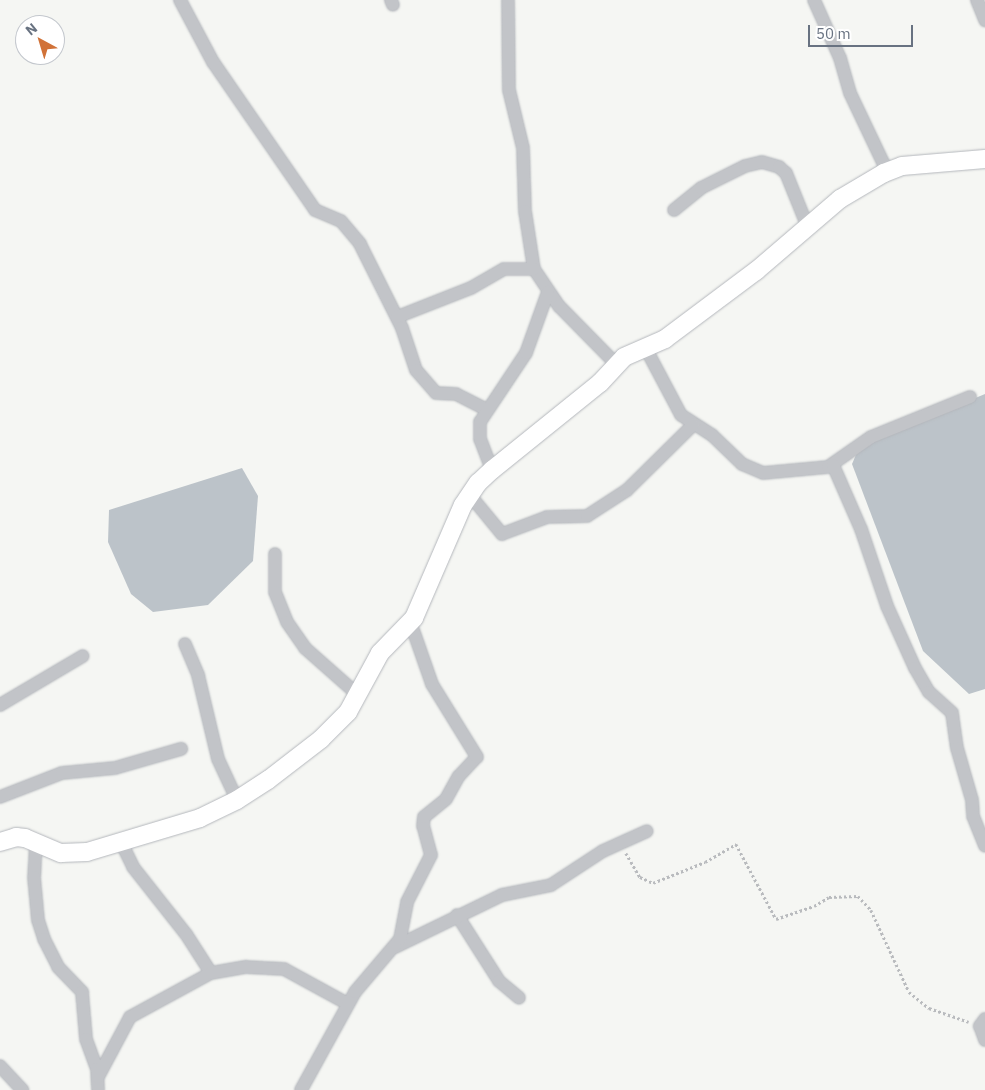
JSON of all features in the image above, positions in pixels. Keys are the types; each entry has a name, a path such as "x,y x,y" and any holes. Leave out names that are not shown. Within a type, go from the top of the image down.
{"street":[{"path":"180,0 213,62 315,210 341,221 356,238 382,283 408,340 416,370 433,390 441,394 456,394 487,410"},
{"path":"508,0 509,90 523,148 526,218 534,269 548,292 616,364"},
{"path":"814,0 840,58 850,93 888,172"},
{"path":"978,0 985,20"},
{"path":"1,837 16,837 36,842 67,854 121,842 182,824 237,800 321,739 348,712 380,653 411,624 469,494 492,470 600,383 616,364 630,352 665,339 732,290 840,199 888,172 921,163 985,159"},
{"path":"674,210 701,188 745,166 762,162 779,167 786,173 807,226"},
{"path":"397,317 471,288 504,269 534,269"},
{"path":"492,470 478,430 487,410 526,353 548,292"},
{"path":"645,348 681,415 693,426 712,435 742,464 763,473 805,471 833,464 871,437 970,397"},
{"path":"469,494 502,534 547,517 587,516 627,490 693,426"},
{"path":"833,464 861,529 887,606 915,668 929,692 952,713 957,748 973,816 985,846"},
{"path":"275,554 275,592 287,622 305,648 357,694"},
{"path":"301,1090 348,1004 396,947 407,902 431,855 423,826 424,817 446,798 459,776 477,757 432,684 411,624"},
{"path":"185,644 198,675 216,753 237,800"},
{"path":"0,705 83,656"},
{"path":"0,797 62,773 115,768 181,750"},
{"path":"396,947 433,931 457,916 502,895 551,886 593,856 647,831"},
{"path":"36,842 34,878 38,920 44,939 58,967 82,992 86,1039 98,1077 98,1090"},
{"path":"121,842 133,867 186,934 211,973"},
{"path":"457,916 498,981 520,998"},
{"path":"98,1077 130,1017 149,1003 211,973 246,968 284,970 348,1004"},
{"path":"982,1022 985,1040"},
{"path":"0,1066 22,1090"}],"path":[{"path":"621,843 640,877 653,882 705,862 736,844 776,919 814,906 829,896 858,896 871,910 893,954 900,979 914,998 929,1008 982,1022"}],"shaded area":[{"path":"985,394 985,689 969,694 923,651 852,464 858,450 884,436"},
{"path":"242,468 258,496 253,561 208,605 153,612 131,594 108,542 109,510"}]}
